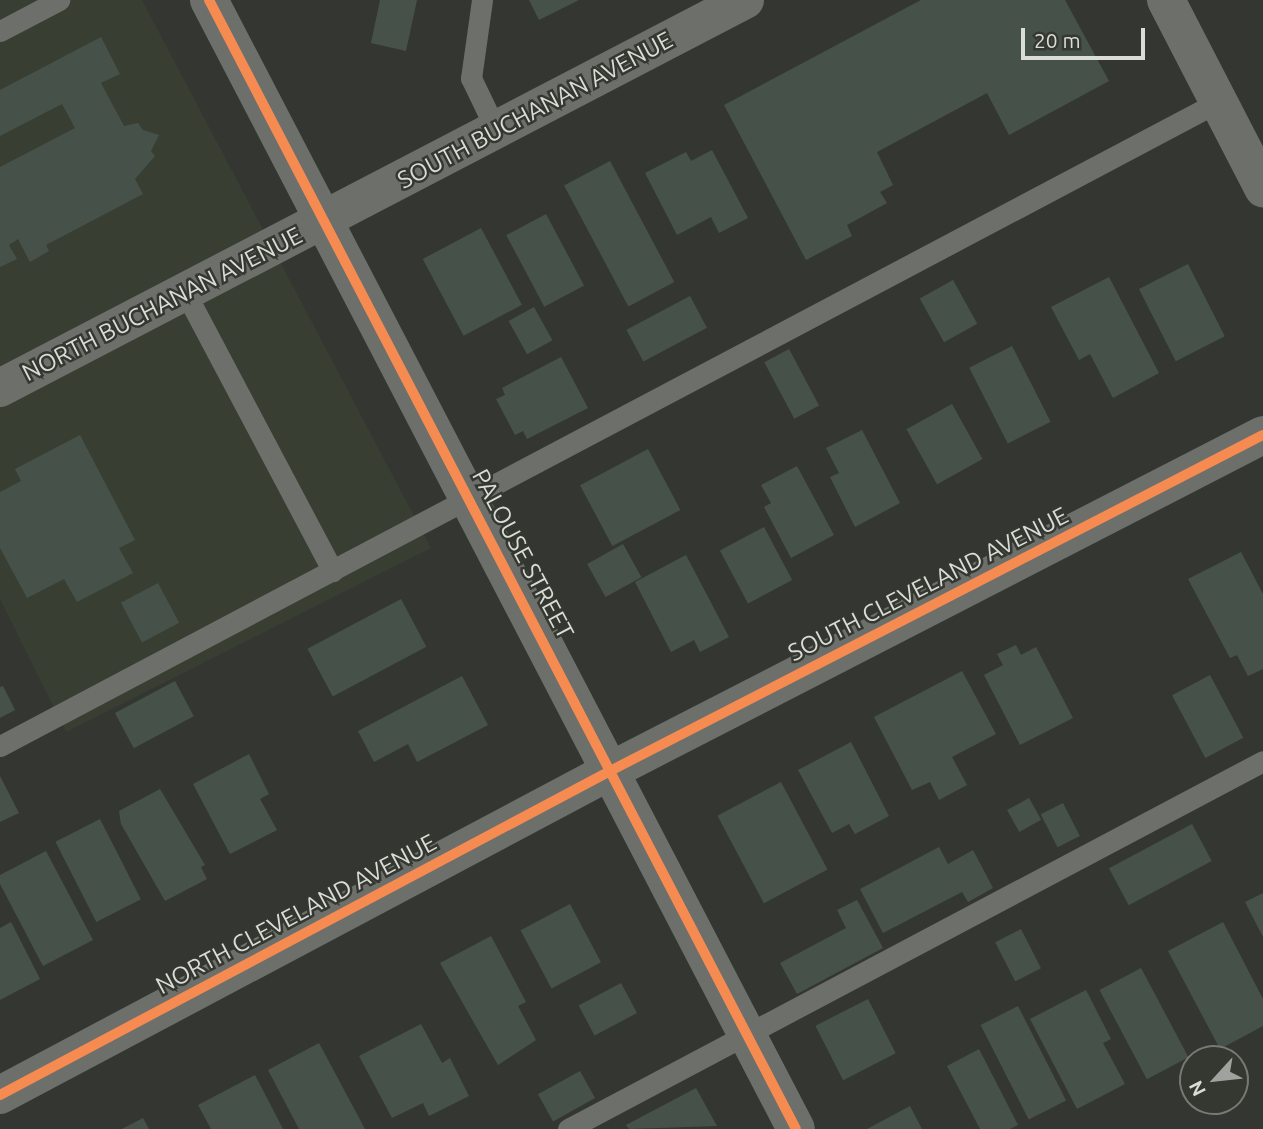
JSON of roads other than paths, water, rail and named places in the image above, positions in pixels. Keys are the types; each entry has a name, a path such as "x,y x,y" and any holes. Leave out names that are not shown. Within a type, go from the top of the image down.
{"street":[{"name":"PALOUSE STREET","path":"209,0 612,770 796,1129"},
{"name":"SOUTH BUCHANAN AVENUE","path":"324,220 745,0"},
{"path":"1166,0 1263,188"},
{"name":"NORTH BUCHANAN AVENUE","path":"0,388 324,220"},
{"name":"SOUTH CLEVELAND AVENUE","path":"612,770 1263,435"},
{"name":"NORTH CLEVELAND AVENUE","path":"0,1095 612,770"}],"lane":[{"path":"0,31 59,0"},
{"path":"482,0 471,78 496,130"},
{"path":"0,746 1218,102"},
{"path":"185,292 333,571"},
{"path":"568,1129 1263,761"}]}
